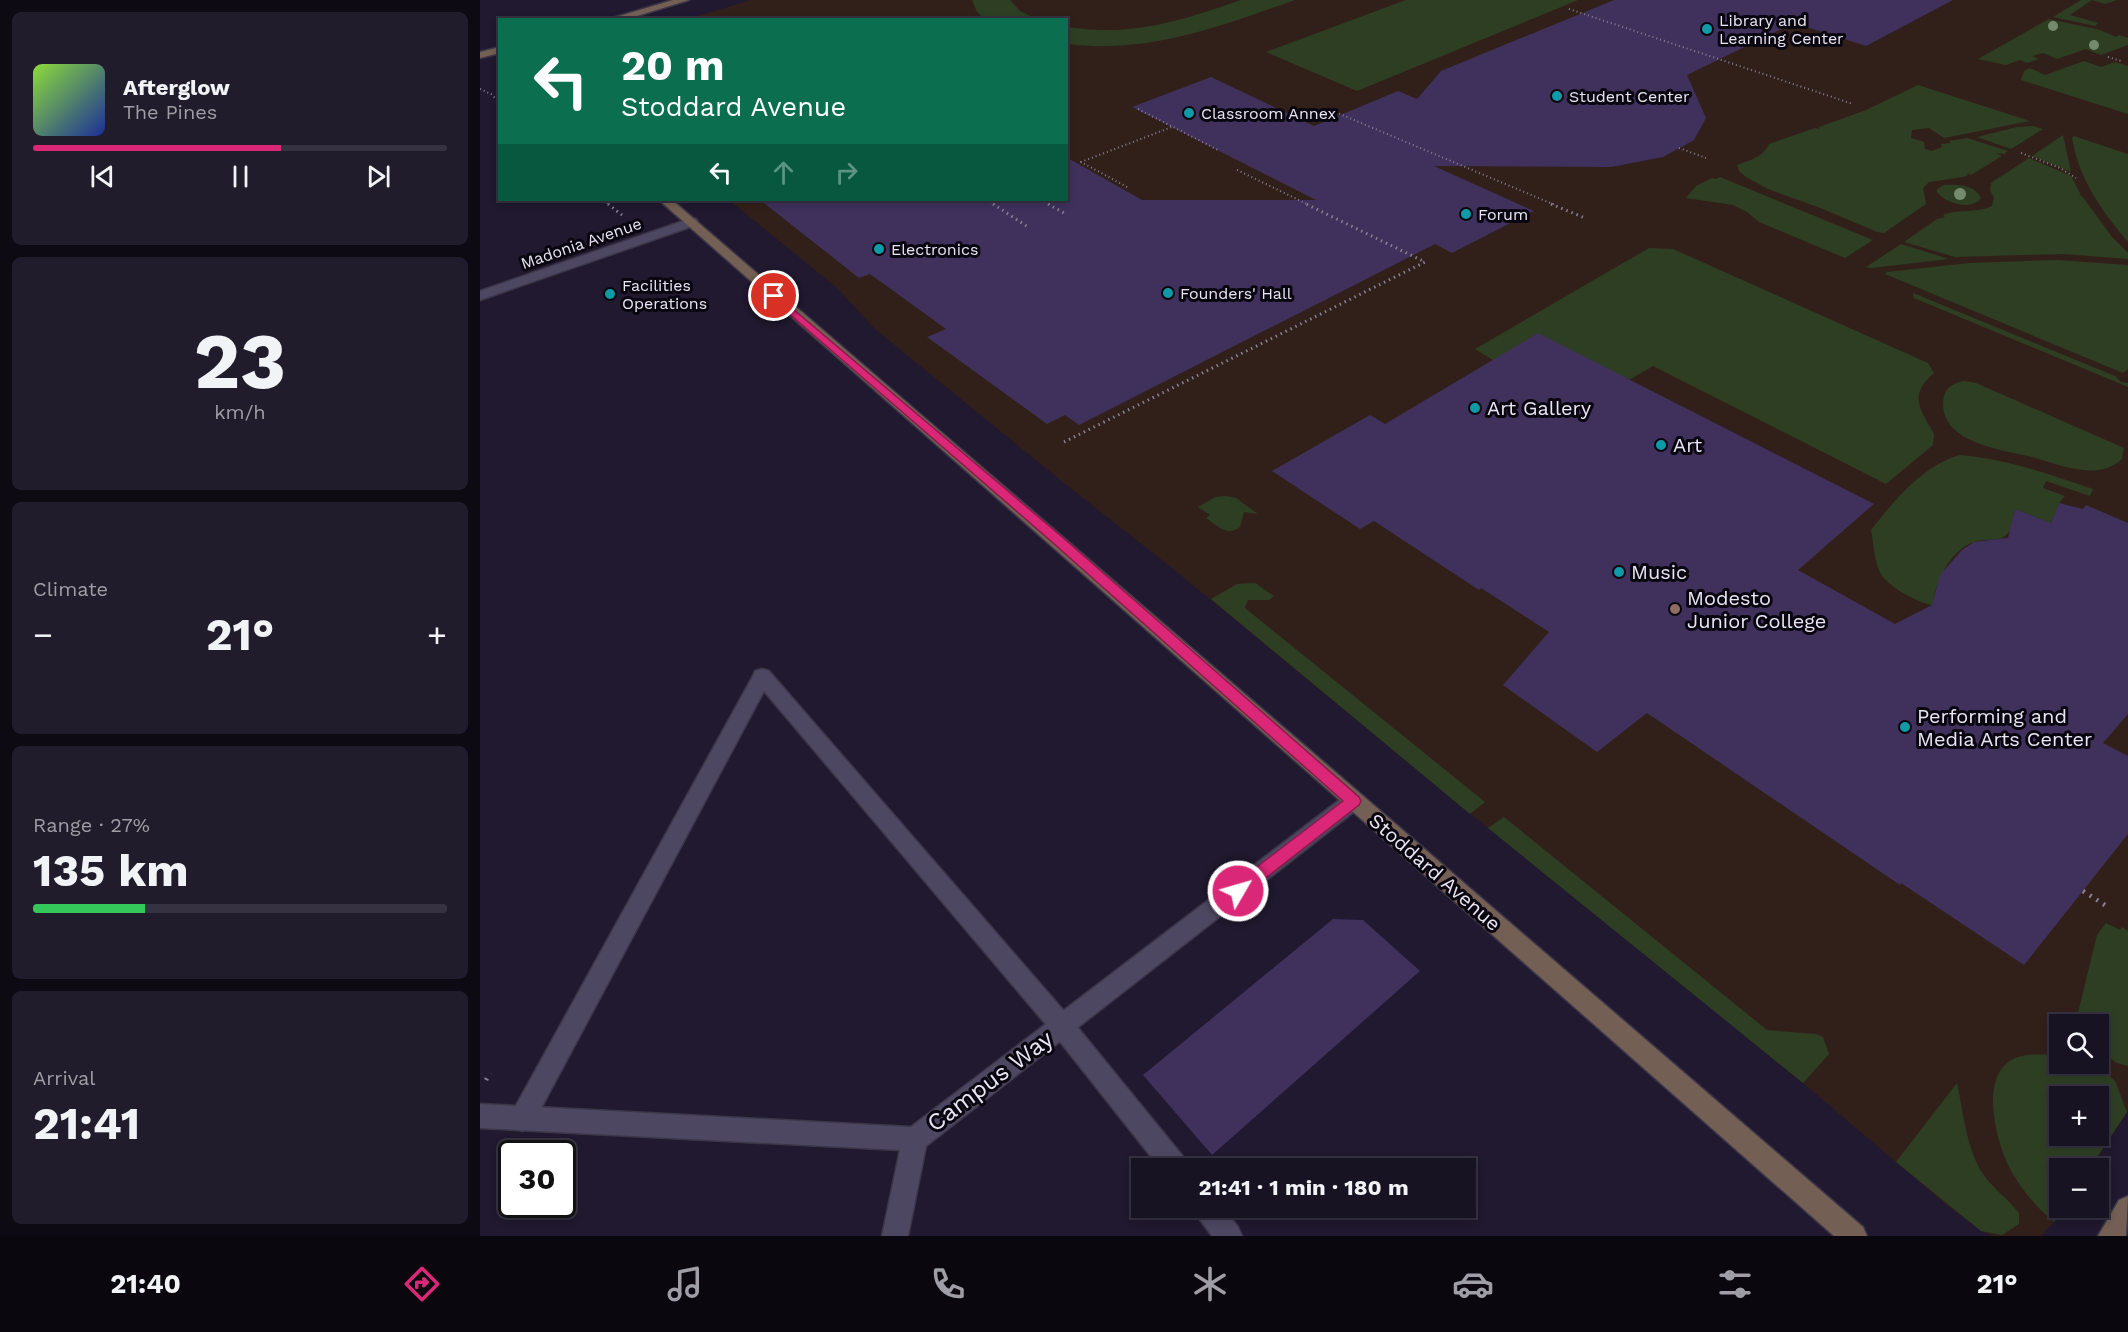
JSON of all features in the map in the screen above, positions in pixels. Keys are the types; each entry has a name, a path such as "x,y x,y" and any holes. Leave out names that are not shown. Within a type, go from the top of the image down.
{"street":[{"path":"618,18 684,0"},
{"path":"480,55 498,51"},
{"name":"Stoddard Avenue","path":"666,201 807,326 1057,539 1353,801 1854,1236"},
{"name":"Madonia Avenue","path":"480,296 692,222"},
{"path":"522,1119 762,676 1062,1026 1168,1158"},
{"name":"Campus Way","path":"480,1116 915,1139 1353,801"},
{"path":"895,1236 915,1139"},
{"path":"2111,1236 2128,1209"},
{"path":"1215,1218 1229,1236"}],"path":[{"path":"1569,9 1852,104"},
{"path":"2108,57 2121,61"},
{"path":"480,89 484,89 498,102"},
{"path":"1138,109 1218,150"},
{"path":"1328,109 1585,218"},
{"path":"1127,187 1081,162 1172,126"},
{"path":"1679,148 1706,158"},
{"path":"2021,153 2060,168 2076,178"},
{"path":"1064,442 1425,262 1237,170"},
{"path":"605,201 624,217"},
{"path":"989,201 1028,227"},
{"path":"1044,201 1064,213"},
{"path":"2083,891 2108,907"}],"shaded area":[{"name":"Modesto Junior College","path":"751,0 2128,0 2128,1111 2109,1140 2109,1086 2049,1086 2049,1146 2105,1146 2097,1158 2049,1158 2049,1218 2057,1218 2054,1222 2041,1236 1993,1236 1981,1231 1944,1203 1803,1083 1172,568 876,330 837,288 730,201 1068,201 1068,18 691,18"}],"green space":[{"path":"972,0 1010,0 1020,11 1034,18 984,18 977,12"},
{"path":"1241,0 1295,0 1239,20 1155,42 1097,46 1068,44 1068,27 1090,30 1134,28 1198,14"},
{"path":"1406,0 1578,0 1357,91 1266,52"},
{"path":"2081,0 2092,0 2070,15 2098,23 2095,26 2053,17"},
{"path":"2092,0 2117,0 2105,4"},
{"path":"2049,19 2100,30 2116,37 2119,35 2128,38 2128,45 2101,55 2086,49 2057,59 2043,53 2032,56 2039,59 2027,63 2020,60 2006,65 1978,59"},
{"path":"2084,61 2101,67 2115,62 2128,66 2128,114 2021,80 2024,71 2030,68 2045,75"},
{"path":"1918,85 2030,121 1944,138 1929,128 1912,130 1911,138 1924,142 1925,149 1932,151 1942,147 1941,144 1951,143 1949,141 1967,138 2008,151 2004,154 1996,153 2002,156 1971,175 1967,173 1968,175 1963,177 1929,182 1923,188 1926,204 1884,233 1768,189 1739,171 1737,165 1760,155 1769,144 1815,128 1820,129 1819,127 1866,110"},
{"path":"2033,126 2043,129 2011,149 1977,137 2017,127"},
{"path":"2063,135 2071,172 2032,156"},
{"path":"2074,136 2128,154 2128,242 2092,193 2075,153 2072,138"},
{"path":"2029,158 2071,176 2081,195 2078,195 2082,196 2112,237 2128,253 2128,259 2064,254 1955,257 1904,242 1937,219 1945,217 1943,215 1992,206 1994,198 1990,190 1991,183"},
{"path":"1720,177 1873,240 1845,258 1759,222 1747,212 1733,205 1686,198 1696,186 1712,178"},
{"path":"1944,185 1960,185 1970,188 1975,190 1981,198 1972,204 1953,203 1937,192 1937,189"},
{"path":"1901,244 1949,259 1866,267"},
{"path":"1649,248 1673,249 1928,363 1934,373 1921,388 1919,403 1934,434 1933,445 1886,484 1653,366 1629,380 1493,360 1475,349"},
{"path":"2057,260 2128,265 2128,369 2123,373 1885,274 1969,263"},
{"path":"1913,293 2115,376 2121,382 2128,383 2128,387 1914,298"},
{"path":"1965,381 1976,383 2124,448 2122,459 2100,470 2076,469 1971,440 1949,423 1944,411 1944,396 1947,390"},
{"path":"1960,455 2011,464 2093,489 2090,496 2046,481 2043,488 2065,496 2059,503 2051,523 2015,509 2011,527 2005,536 1974,542 1965,546 1951,559 1937,587 1933,605 1927,604 1899,590 1883,577 1876,561 1871,530 1910,485 1934,467"},
{"path":"1215,497 1236,498 1258,514 1244,512 1240,527 1235,530 1227,531 1219,527 1206,518 1210,515 1198,507"},
{"path":"1255,583 1274,596 1269,600 1248,600 1245,608 1485,802 1470,814 1211,599 1237,584"},
{"path":"1504,817 1767,1030 1816,1034 1823,1037 1829,1054 1803,1083 1488,828"},
{"path":"2106,923 2128,931 2128,1066 2109,1058 2109,1014 2078,1014 2097,935"},
{"path":"2049,1055 2049,1074 2107,1074 2115,1081 2127,1112 2109,1139 2109,1086 2049,1086 2049,1146 2105,1146 2097,1158 2049,1158 2049,1217 2028,1196 2008,1165 1998,1138 1993,1105 1998,1076 2006,1064 2018,1057"},
{"path":"1957,1083 1966,1128 1976,1161 1989,1182 2019,1213 2019,1224 2002,1235 1981,1231 1896,1162"}],"building":[{"path":"1614,0 1953,0 1866,46 1794,23 1687,75 1706,118 1694,140 1663,157 1611,167 1434,166 1534,211 1452,253 1435,244 1079,425 1065,415 1047,424 927,337 946,329 870,274 859,278 761,201 1068,201 1068,158 1142,200 1316,200 1132,107 1211,77 1314,126 1398,91 1417,99 1441,71"},
{"path":"1538,333 1874,504 1798,570 1895,624 1932,605 1940,575 1962,550 1974,542 2008,538 2015,509 2051,523 2059,503 2083,509 2086,505 2128,523 2128,714 2103,743 2128,756 2128,834 2024,965 1901,883 1900,885 1647,713 1597,752 1503,685 1549,632 1481,588 1479,590 1374,521 1360,529 1272,471 1370,415 1385,424"},
{"path":"1333,919 1363,920 1420,971 1212,1155 1143,1075"}],"place":[{"name":"Library and Learning Center","path":"1707,29"},
{"name":"Student Center","path":"1557,96"},
{"name":"Classroom Annex","path":"1189,113"},
{"name":"Forum","path":"1466,214"},
{"name":"Electronics","path":"879,249"},
{"name":"Founders' Hall","path":"1168,293"},
{"name":"Facilities Operations","path":"610,294"},
{"name":"Art Gallery","path":"1475,408"},
{"name":"Art","path":"1661,445"},
{"name":"Music","path":"1619,572"},
{"name":"Modesto Junior College","path":"1675,609"},
{"name":"Performing and Media Arts Center","path":"1905,727"}],"route":[{"path":"774,296 1057,539 1353,801 1238,891"}]}
